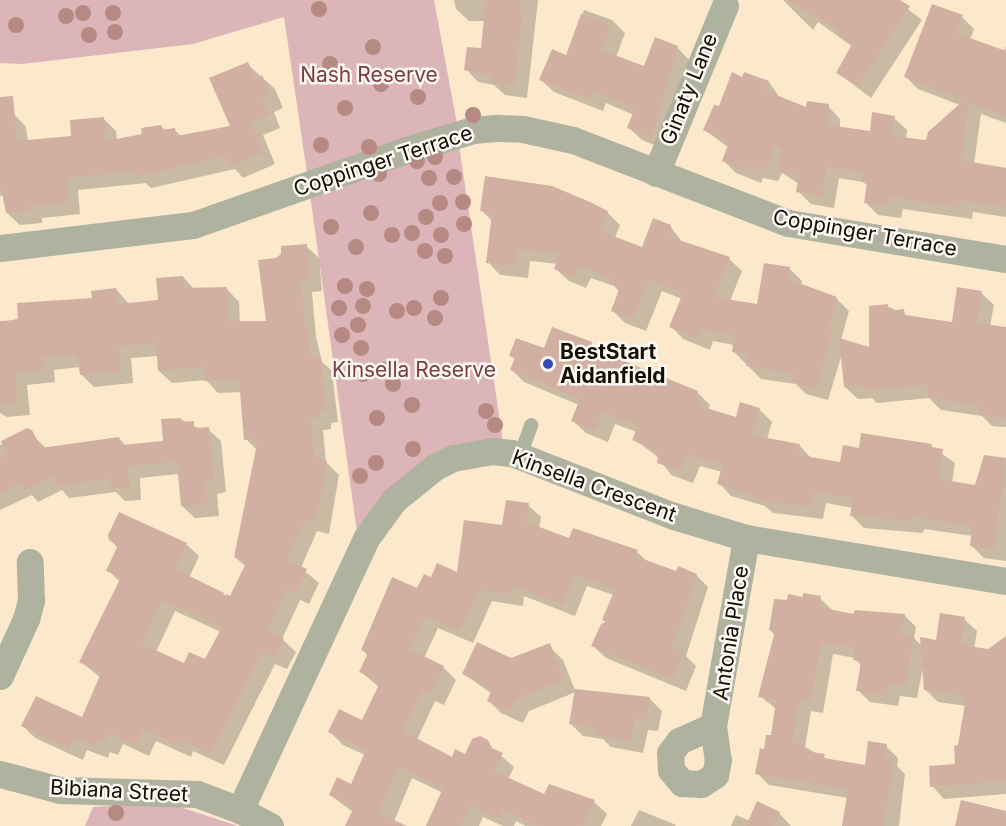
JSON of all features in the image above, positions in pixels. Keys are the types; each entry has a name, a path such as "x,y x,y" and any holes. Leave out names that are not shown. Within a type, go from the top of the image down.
{"street":[{"name":"Ginaty Lane","path":"656,173 725,6"},
{"name":"Coppinger Terrace","path":"0,248 193,225 473,130 523,129 551,134 788,223 1006,259"},
{"name":"Kinsella Crescent","path":"240,810 381,515 411,485 453,458 492,451 520,456 674,516 746,538 1006,581"},
{"name":"Antonia Place","path":"713,726 746,538"},
{"path":"0,676 26,619 31,600 30,562"},
{"name":"Bibiana Street","path":"0,774 60,790 197,794 240,810 270,826"}],"lane":[{"path":"520,456 531,425"}],"green space":[{"name":"Nash Reserve","path":"0,0 434,0 457,124 307,173 284,17 193,44 22,64 0,63"},
{"name":"Kinsella Reserve","path":"459,145 503,442 486,441 357,532 310,195"},
{"path":"133,804 180,807 238,826 85,826 93,807"}],"building":[{"path":"486,0 519,0 522,18 515,86 491,83 492,75 464,70 467,47 481,48"},
{"path":"787,0 900,0 910,6 858,86 836,73 852,44 840,37 836,29"},
{"path":"932,4 963,15 956,33 1006,51 1006,116 969,103 961,160 1006,168 1006,207 961,200 960,208 890,197 889,207 864,203 867,183 862,182 863,172 827,167 822,196 796,192 799,175 778,171 781,148 775,146 766,169 750,166 749,171 722,161 729,142 703,130 714,105 719,106 732,72 742,77 744,72 769,81 766,91 806,107 807,101 829,104 828,125 870,131 872,112 895,116 892,136 926,140 928,132 964,100 904,77"},
{"path":"581,14 611,25 601,50 644,66 655,37 678,46 652,138 627,128 635,108 593,91 590,99 539,80 552,49 566,55"},
{"path":"248,62 255,78 262,75 271,96 262,100 269,115 251,123 264,152 230,166 226,156 138,176 137,171 66,178 68,202 30,206 30,211 6,213 0,183 0,97 13,96 17,141 71,136 70,120 104,117 106,141 142,134 141,128 161,125 162,130 175,128 176,136 230,126 209,78"},
{"path":"485,176 552,186 590,202 608,211 600,231 642,247 653,218 671,225 670,237 730,257 714,297 757,304 764,263 790,267 788,279 837,297 828,332 833,331 816,389 792,382 794,373 746,366 748,354 732,352 734,335 701,329 697,339 669,327 683,293 649,279 633,320 611,311 620,287 608,283 610,278 578,266 574,277 554,269 560,253 518,249 516,266 486,263 492,213 480,211"},
{"path":"307,244 310,279 301,280 305,326 308,326 311,358 320,357 326,410 319,411 320,417 311,418 314,457 327,461 316,522 305,520 287,560 307,569 296,593 287,589 267,631 284,638 275,658 262,652 211,754 181,740 178,746 144,729 136,745 110,732 105,743 98,741 95,746 75,738 70,749 21,726 36,696 82,717 101,673 79,662 121,577 106,571 118,545 109,540 108,535 119,512 187,543 175,569 224,593 225,600 226,594 230,596 246,563 234,557 258,439 244,440 239,380 204,381 204,367 158,371 156,343 119,346 121,371 80,375 77,354 42,358 43,370 15,373 18,403 0,405 0,321 18,320 17,303 92,298 91,291 116,288 118,304 158,300 156,278 183,276 184,288 227,287 228,321 266,321 258,260 276,258 281,254 281,246","holes":["162,600 222,627 205,659 189,652 184,663 142,644"]},
{"path":"957,287 982,291 977,323 1006,327 1006,418 978,414 979,406 927,397 929,384 863,391 862,385 844,387 839,338 869,347 869,306 888,304 888,311 904,309 905,315 952,322"},
{"path":"552,327 592,342 590,347 698,391 696,398 702,401 700,406 736,417 740,402 760,408 752,435 800,444 798,455 840,462 843,445 859,448 861,433 932,444 931,447 943,449 939,479 975,485 984,455 1006,458 994,550 970,546 972,528 968,525 912,517 911,521 850,516 853,499 814,492 811,507 758,501 759,497 717,484 723,464 687,454 681,471 657,463 658,452 632,440 638,426 602,412 595,430 571,421 580,399 510,370 515,358 509,356 516,338 544,348"},
{"path":"181,418 181,422 194,421 194,428 209,427 214,480 205,481 208,504 181,506 177,464 173,462 128,466 130,488 111,489 110,479 55,486 54,476 24,490 21,483 0,493 0,458 7,454 1,441 27,428 32,430 41,448 119,437 121,445 163,441 161,419"},
{"path":"506,500 529,503 526,522 569,538 573,528 638,550 635,556 676,571 678,566 697,574 672,648 684,652 673,679 591,646 601,624 606,622 602,620 615,589 575,574 563,605 512,585 511,594 480,590 460,631 425,616 409,649 444,666 431,694 423,690 403,731 452,757 455,749 465,754 472,739 480,736 488,740 492,748 503,753 494,771 544,794 549,784 595,800 583,826 538,826 503,810 499,819 470,805 461,826 426,826 443,788 399,767 378,813 407,826 345,826 354,807 329,795 337,777 351,784 366,750 328,732 339,709 362,720 380,682 359,672 368,653 361,650 392,577 417,588 424,574 431,577 437,563 457,572 464,520 502,525"},
{"path":"803,593 821,596 819,607 853,614 855,610 905,614 901,634 914,636 906,687 888,684 887,695 856,691 861,662 853,660 855,648 821,643 811,702 800,700 792,742 805,745 804,751 825,754 824,758 865,765 868,741 887,744 884,759 894,761 883,826 842,826 848,789 755,774 760,748 764,749 766,735 771,735 776,700 758,697 775,631 769,630 774,599 787,600 788,594 803,597"},
{"path":"940,613 965,617 961,645 988,649 1006,636 1006,781 930,787 929,766 955,764 954,746 958,745 966,697 924,690 920,637 936,640"},
{"path":"477,642 511,658 550,643 564,680 516,699 510,712 487,701 492,689 462,674"},
{"path":"575,689 650,697 646,720 635,718 631,741 597,735 598,729 569,724"},
{"path":"961,800 1006,811 1006,826 955,826"},
{"path":"757,801 780,812 773,826 746,826"}],"place":[{"name":"BestStart Aidanfield","path":"548,364"}]}
